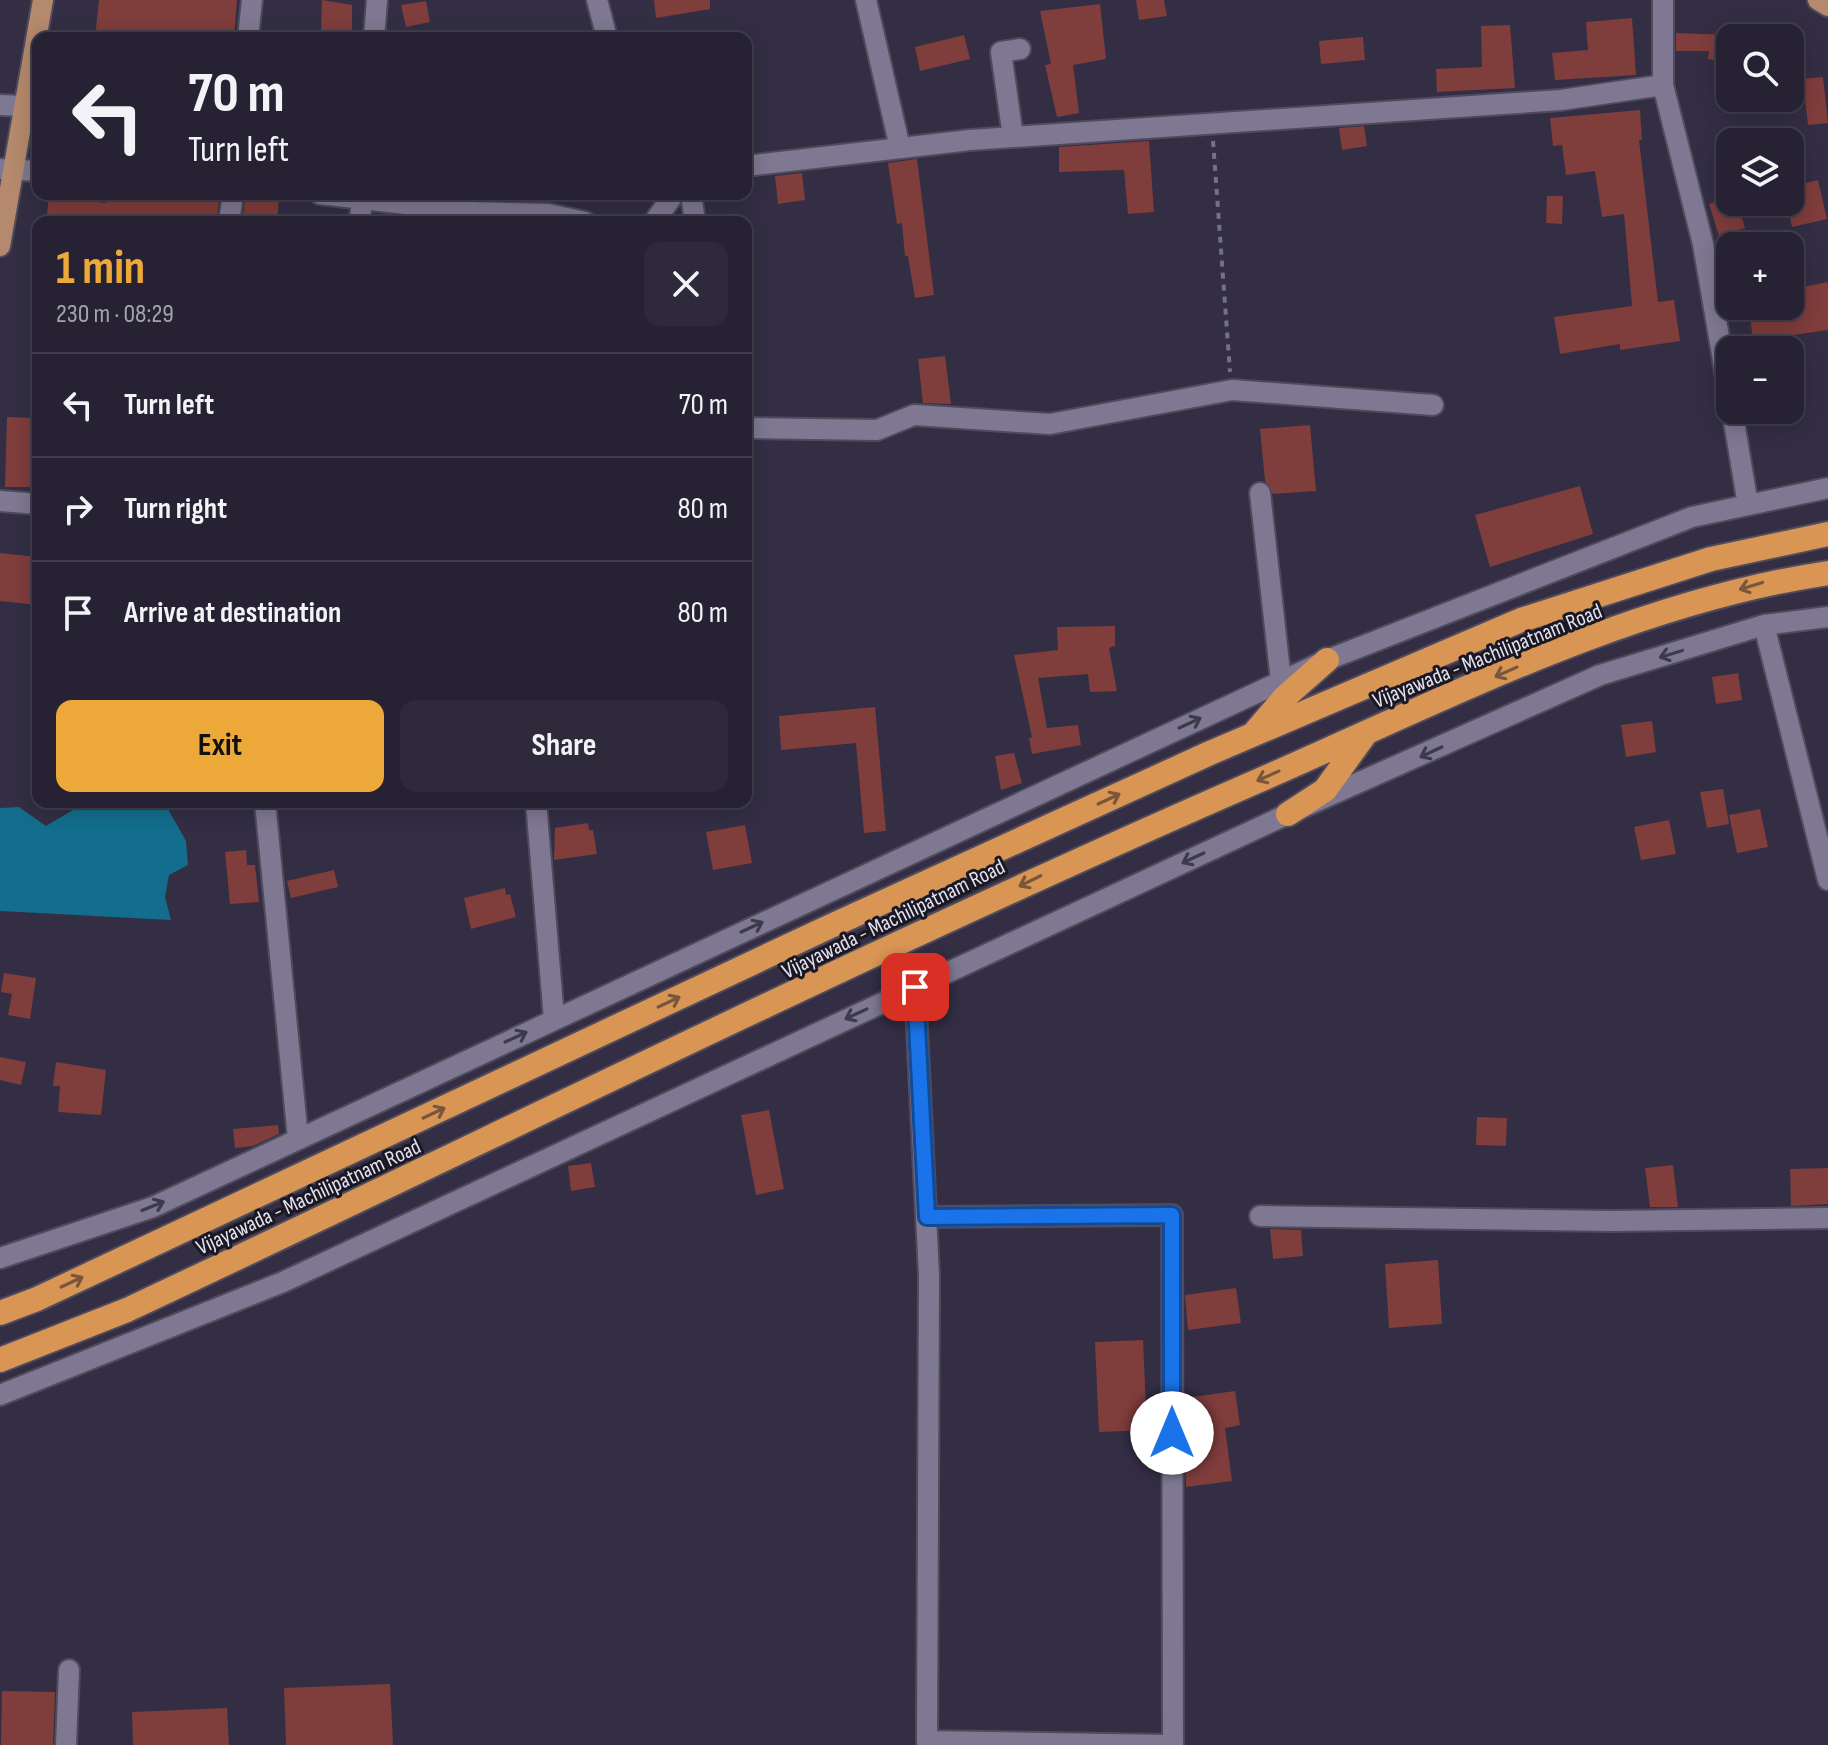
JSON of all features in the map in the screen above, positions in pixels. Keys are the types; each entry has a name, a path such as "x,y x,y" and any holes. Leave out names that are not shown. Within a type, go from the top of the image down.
{"highway":[{"name":"Vijayawada - Machilipatnam Road","path":"0,1313 79,1279 833,925 1252,735 1521,620 1711,559 1828,534"},
{"name":"Vijayawada - Machilipatnam Road","path":"0,1360 127,1310 1061,867 1564,647 1761,583 1828,573"},
{"path":"1252,735 1285,697 1327,660"},
{"path":"1288,814 1325,790 1366,733"}],"main road":[{"path":"37,32 43,0"},
{"path":"1819,0 1828,6"},
{"path":"0,246 7,169 32,61"}],"street":[{"path":"249,32 252,0"},
{"path":"374,32 377,0"},
{"path":"597,0 605,32"},
{"path":"866,0 900,148"},
{"path":"1663,0 1663,85 1703,244 1719,336"},
{"path":"1013,137 1001,52 1020,49"},
{"path":"752,165 1013,137 1561,100 1663,85"},
{"path":"0,105 24,106"},
{"path":"7,169 32,171"},
{"path":"429,200 479,203 557,216"},
{"path":"752,428 877,430 914,415 1050,424 1232,390 1433,405"},
{"path":"1734,424 1748,505"},
{"path":"0,1258 153,1207 1327,660 1692,517 1828,488"},
{"path":"1260,493 1281,681"},
{"path":"0,501 32,504"},
{"path":"0,1395 283,1282 1288,814 1600,675 1764,625 1828,617"},
{"path":"1764,625 1828,880"},
{"path":"266,808 298,1139"},
{"path":"536,808 554,1019"},
{"path":"915,987 927,1217 927,1743 1170,1745 1172,1215 927,1217"},
{"path":"1260,1216 1613,1221 1828,1218"},
{"path":"66,1745 69,1670"}],"path":[{"path":"1211,123 1232,390"}],"water":[{"path":"19,807 46,826 76,808 167,808 186,841 188,865 169,875 165,897 171,920 0,911 0,808"}],"building":[{"path":"99,0 237,0 234,32 96,32"},
{"path":"322,0 352,5 352,32 321,30"},
{"path":"654,0 710,0 710,9 656,18"},
{"path":"1136,0 1164,0 1167,16 1139,20"},
{"path":"426,1 430,22 406,27 401,5"},
{"path":"1100,4 1106,59 1073,65 1079,113 1057,117 1045,65 1051,64 1040,11"},
{"path":"1632,18 1636,75 1555,80 1552,53 1588,50 1586,22"},
{"path":"1510,25 1515,88 1437,92 1436,69 1482,67 1481,26"},
{"path":"1676,33 1716,34 1716,60 1708,59 1709,51 1676,51"},
{"path":"964,35 970,59 920,71 915,47"},
{"path":"1363,37 1365,60 1321,64 1319,41"},
{"path":"1823,77 1828,123 1808,125 1804,79"},
{"path":"1640,110 1642,140 1639,140 1658,302 1674,300 1680,341 1620,350 1620,344 1560,354 1554,317 1632,306 1624,214 1602,217 1595,171 1566,175 1562,145 1553,146 1550,118"},
{"path":"1364,126 1367,146 1342,150 1339,128"},
{"path":"1149,141 1154,212 1128,214 1124,170 1059,172 1059,147"},
{"path":"917,159 934,295 915,298 908,256 905,256 902,223 897,224 888,163"},
{"path":"802,173 805,200 778,204 775,176"},
{"path":"1818,180 1827,219 1792,227 1790,216 1804,216 1804,184"},
{"path":"1547,196 1563,196 1562,224 1546,223"},
{"path":"49,200 106,203 106,200 219,200 217,216 47,216"},
{"path":"245,200 279,200 277,216 243,216"},
{"path":"1716,202 1716,216 1741,216 1745,228 1718,232 1709,204"},
{"path":"1828,282 1828,330 1787,336 1752,336 1751,320 1804,320 1804,287"},
{"path":"945,356 951,404 923,403 918,359"},
{"path":"7,417 32,418 32,487 5,487"},
{"path":"1310,425 1316,491 1273,494 1265,481 1260,429"},
{"path":"1580,486 1593,534 1490,567 1475,515"},
{"path":"0,553 32,556 32,604 0,601"},
{"path":"1115,626 1115,646 1109,648 1117,691 1090,692 1088,674 1038,678 1047,728 1078,725 1081,745 1032,754 1029,738 1032,737 1014,655 1058,650 1057,627"},
{"path":"1738,673 1742,700 1716,704 1712,677"},
{"path":"875,707 886,831 864,833 856,743 781,750 779,716"},
{"path":"1652,721 1656,752 1626,757 1621,725"},
{"path":"1014,753 1022,783 1001,790 995,756"},
{"path":"1723,789 1729,824 1707,828 1700,792"},
{"path":"1760,809 1768,847 1737,853 1729,815"},
{"path":"1669,820 1676,854 1641,860 1634,827"},
{"path":"588,823 589,830 593,830 597,854 554,860 555,828"},
{"path":"745,825 752,863 713,870 706,832"},
{"path":"246,850 247,865 255,865 259,902 230,904 225,852"},
{"path":"334,870 338,887 291,898 287,881"},
{"path":"505,888 506,895 510,894 516,917 471,929 464,898"},
{"path":"4,973 36,978 30,1019 8,1015 12,994 1,992"},
{"path":"0,1057 26,1062 21,1085 0,1080"},
{"path":"56,1062 106,1070 101,1115 58,1112 60,1086 53,1086"},
{"path":"769,1110 784,1189 756,1195 741,1115"},
{"path":"1477,1117 1507,1118 1506,1146 1476,1145"},
{"path":"278,1125 279,1134 253,1146 235,1148 233,1129"},
{"path":"591,1163 595,1187 571,1191 568,1166"},
{"path":"1673,1165 1678,1207 1650,1207 1645,1168"},
{"path":"1828,1168 1828,1204 1791,1206 1790,1169"},
{"path":"1270,1229 1301,1230 1303,1256 1273,1259"},
{"path":"1438,1260 1442,1324 1389,1328 1385,1264"},
{"path":"1236,1288 1241,1323 1188,1330 1185,1295"},
{"path":"1143,1340 1147,1430 1099,1432 1095,1342"},
{"path":"1235,1391 1240,1425 1225,1428 1232,1481 1186,1487 1185,1453 1191,1452 1185,1398"},
{"path":"390,1684 393,1745 286,1745 284,1688"},
{"path":"2,1691 55,1692 53,1745 1,1745"},
{"path":"227,1708 229,1745 133,1745 132,1712"}],"route":[{"path":"915,987 927,1217 1172,1215 1172,1433"}]}
